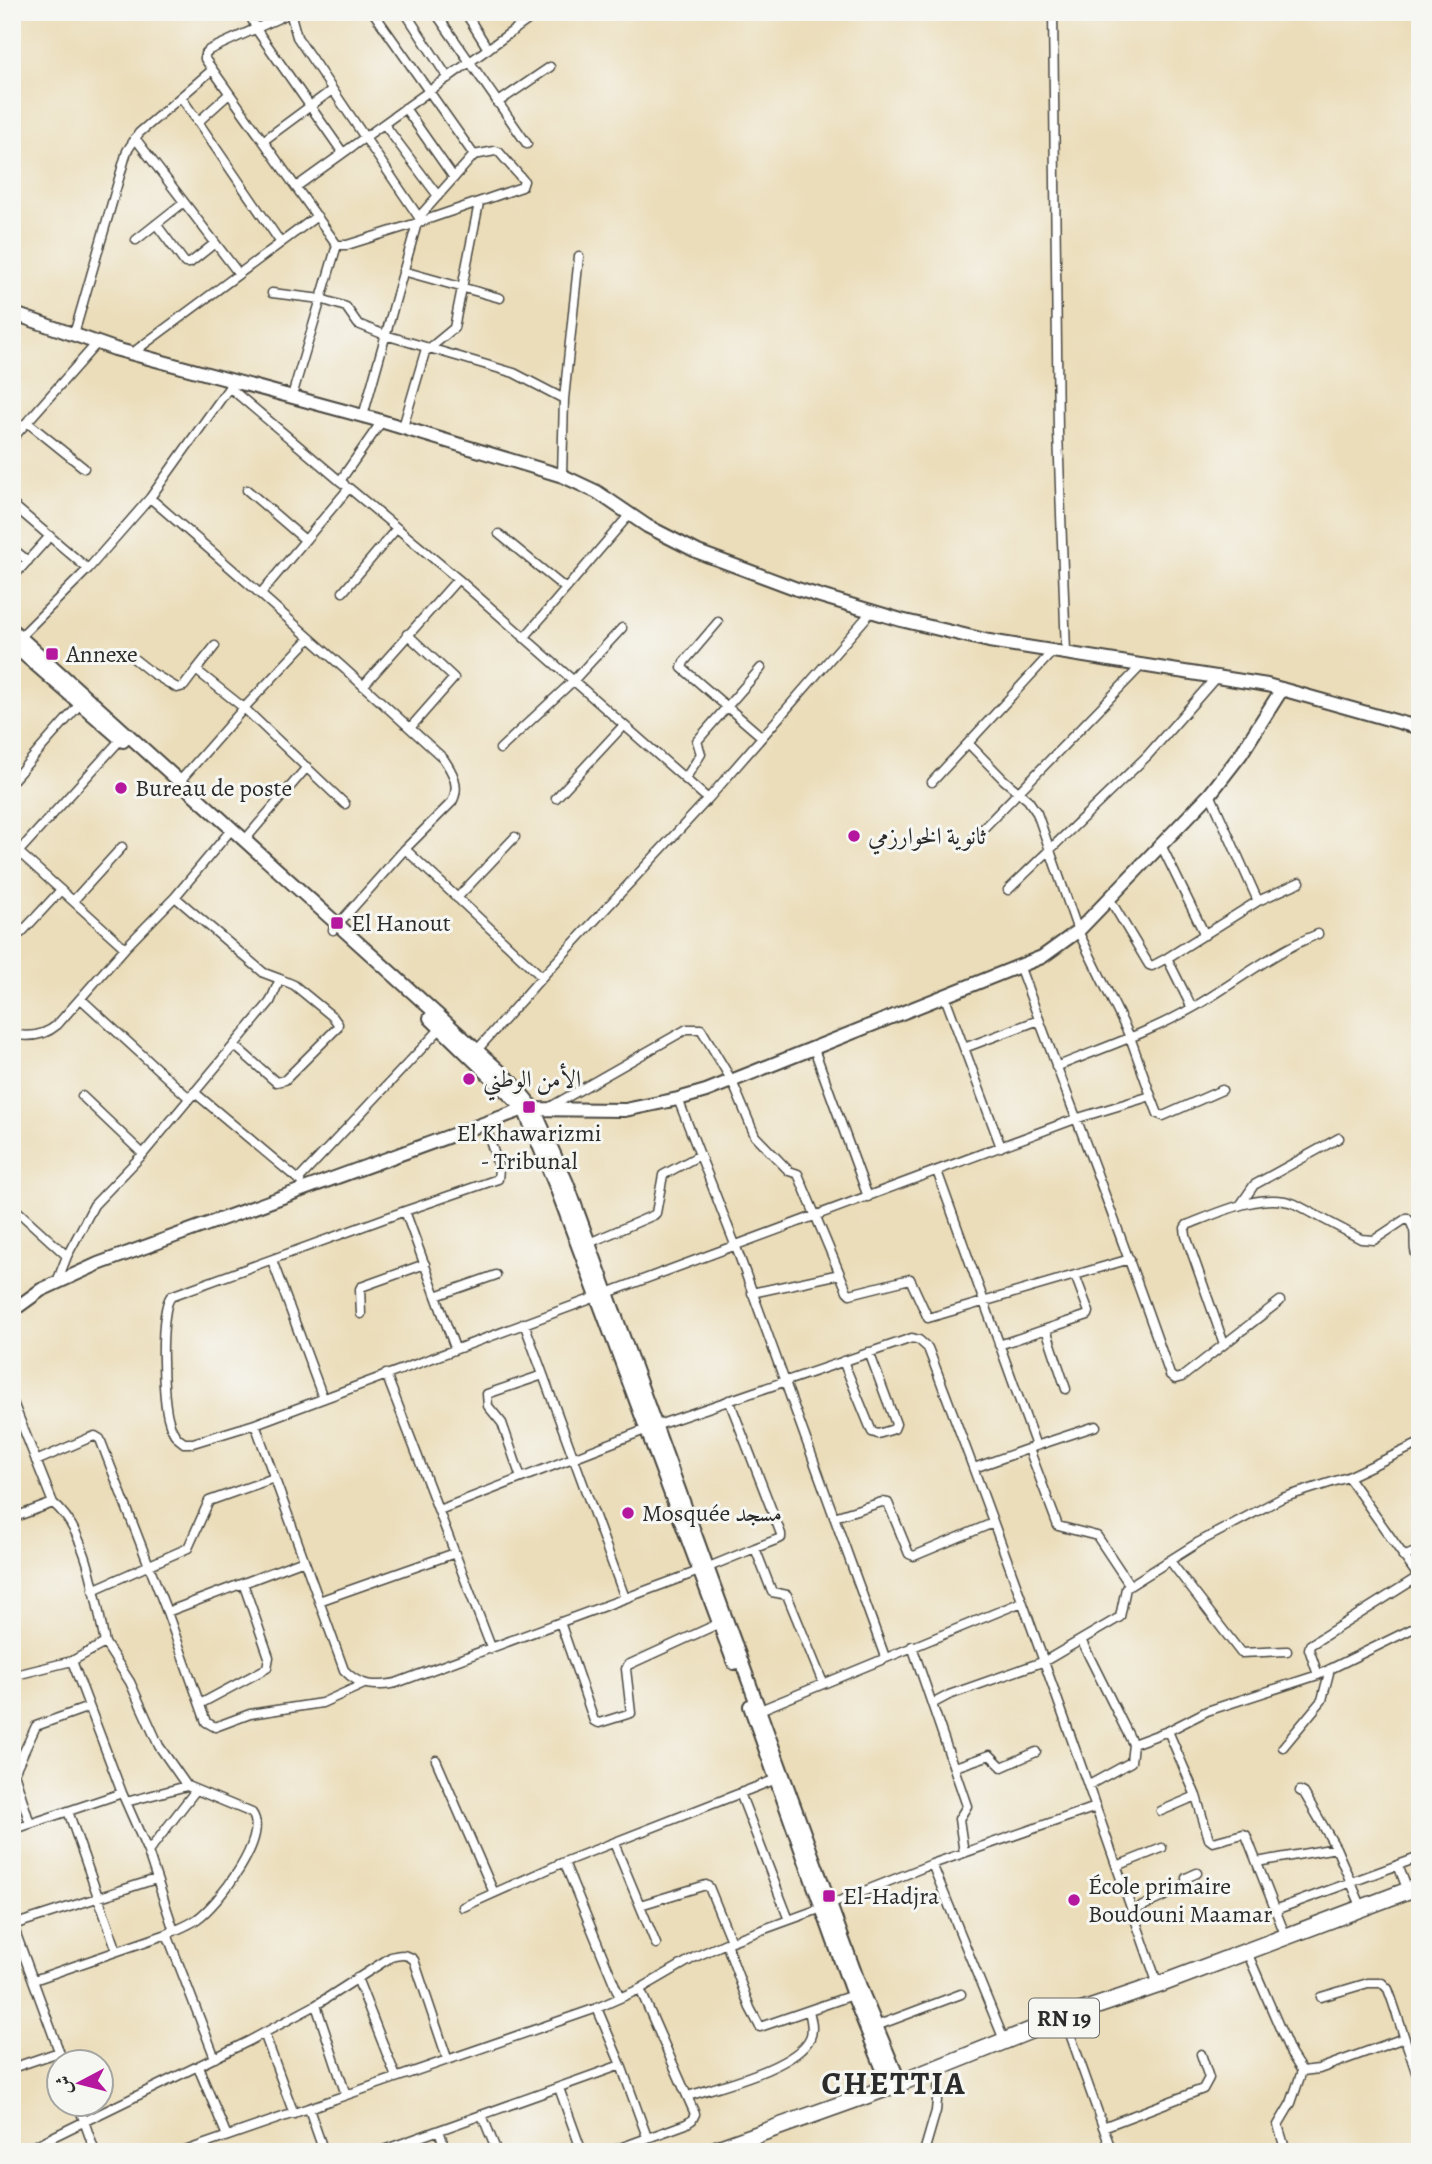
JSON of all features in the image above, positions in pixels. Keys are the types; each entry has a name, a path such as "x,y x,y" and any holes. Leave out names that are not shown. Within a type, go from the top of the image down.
{"highway":[{"name":"RN 19","path":"708,2152 895,2085 1004,2040 1414,1889"}],"main road":[{"path":"12,313 97,343 231,384 292,396 562,475 597,492 647,526 698,552 797,589 926,627 989,640 1218,675 1282,689 1420,728"},
{"path":"15,639 80,704 179,782 229,833 244,841 529,1109 566,1183 589,1243 603,1296"},
{"path":"15,639 524,1094 603,1296 827,1906 876,2026 895,2085"},
{"path":"12,1311 57,1282 303,1183 529,1109 625,1110 678,1099 732,1081 1020,968 1042,957 1079,931 1210,794 1241,754 1282,689"},
{"path":"723,1622 760,1710 780,1778"},
{"path":"827,1906 853,1995 895,2085"}],"street":[{"path":"249,12 256,29 343,153"},
{"path":"293,12 205,54 205,59 337,245"},
{"path":"293,12 297,37 419,221"},
{"path":"373,12 474,155"},
{"path":"405,12 448,78"},
{"path":"435,12 527,144"},
{"path":"296,187 539,12"},
{"path":"932,782 1060,651 1053,12"},
{"path":"468,14 488,49"},
{"path":"497,103 550,67"},
{"path":"74,334 121,169 135,138 212,70"},
{"path":"263,141 332,90"},
{"path":"198,122 229,94"},
{"path":"181,97 281,243"},
{"path":"405,108 454,178"},
{"path":"384,124 438,196"},
{"path":"135,138 239,274"},
{"path":"337,245 347,245 419,221 479,202 522,187 524,181 499,152 474,155 419,221 363,416"},
{"path":"136,240 184,202"},
{"path":"403,427 427,348 454,328 479,202"},
{"path":"131,354 317,216"},
{"path":"156,224 185,263 190,263 215,243"},
{"path":"292,396 337,245"},
{"path":"562,475 564,399 579,256"},
{"path":"403,271 500,298"},
{"path":"272,293 321,299 346,307 358,324 427,348 514,373 564,399"},
{"path":"12,439 97,343"},
{"path":"15,639 88,569 150,498 231,384 708,799"},
{"path":"340,481 382,421"},
{"path":"27,422 84,468"},
{"path":"261,593 349,488"},
{"path":"247,490 305,540"},
{"path":"150,498 261,593 443,758 451,769 456,785 452,802 405,849 336,927"},
{"path":"12,504 88,569"},
{"path":"524,638 630,514"},
{"path":"343,592 397,528"},
{"path":"499,534 566,589"},
{"path":"12,578 50,536"},
{"path":"12,548 28,561"},
{"path":"363,686 458,579"},
{"path":"477,1050 542,976 708,799 873,611"},
{"path":"718,622 681,665 684,671 762,737"},
{"path":"500,749 573,681 622,628"},
{"path":"407,634 454,678 410,728"},
{"path":"179,782 309,639"},
{"path":"128,654 177,688 184,686 215,646"},
{"path":"973,839 1143,664"},
{"path":"685,779 701,754 697,741 761,668"},
{"path":"196,670 244,708 345,804"},
{"path":"1008,890 1147,755 1218,675"},
{"path":"12,781 80,704"},
{"path":"556,798 623,726"},
{"path":"12,859 15,849 123,736"},
{"path":"968,743 1034,807 1079,931 1130,1037 1158,1114 1163,1116 1222,1090"},
{"path":"244,841 307,767"},
{"path":"1210,794 1258,901"},
{"path":"12,1034 23,1037 48,1032 175,897 229,833"},
{"path":"457,898 515,838"},
{"path":"1161,845 1205,935"},
{"path":"73,901 122,847"},
{"path":"15,849 125,948"},
{"path":"405,849 542,976"},
{"path":"1110,898 1149,965 1153,966 1258,901 1300,882"},
{"path":"12,935 21,933 61,890"},
{"path":"175,897 264,973 295,985 338,1024 337,1028 279,1083 234,1045"},
{"path":"1056,1067 1192,1008 1295,943 1318,934"},
{"path":"1167,958 1192,1008"},
{"path":"1020,968 1173,1377 1182,1377 1280,1301"},
{"path":"57,1282 67,1256 94,1205 144,1154 270,1002 281,979"},
{"path":"945,997 1000,1147"},
{"path":"80,999 192,1095 303,1183 441,1028"},
{"path":"964,1048 1039,1020"},
{"path":"548,1108 692,1028 701,1029 732,1081 755,1136 789,1171 798,1174 850,1294 912,1279 927,1318 1130,1259"},
{"path":"814,1049 868,1197"},
{"path":"82,1096 144,1154"},
{"path":"485,1124 499,1169 498,1179 171,1296 164,1310 166,1410 173,1432 179,1440 193,1443 255,1424 1075,1119 1151,1096"},
{"path":"678,1099 736,1247 885,1657"},
{"path":"1241,1204 1254,1185 1339,1138"},
{"path":"589,1243 654,1215 663,1175 700,1155"},
{"path":"937,1171 999,1345 1058,1526 1097,1536 1129,1584"},
{"path":"1224,1344 1184,1232 1187,1225 1241,1204 1290,1202 1361,1239 1374,1240 1404,1219 1409,1220 1420,1213"},
{"path":"12,1206 67,1256"},
{"path":"405,1211 455,1348"},
{"path":"1409,1220 1416,1234 1415,1255 1420,1261"},
{"path":"272,1260 323,1398"},
{"path":"361,1314 361,1287 425,1264"},
{"path":"752,1293 840,1274"},
{"path":"436,1296 496,1275"},
{"path":"999,1345 1088,1315 1075,1275"},
{"path":"524,1323 625,1598"},
{"path":"1046,1329 1066,1389"},
{"path":"439,1510 650,1428 783,1381 912,1338 923,1343 928,1348 1045,1661 1158,1985"},
{"path":"844,1361 872,1432 878,1434 896,1426 869,1352"},
{"path":"386,1374 491,1647"},
{"path":"521,1478 502,1423 488,1406 487,1394 543,1375"},
{"path":"12,1400 53,1503 69,1519 78,1537 105,1643 130,1682 159,1746 187,1786 252,1813 256,1829 246,1858 226,1890 197,1919 171,1932 34,1980"},
{"path":"255,1424 344,1670 351,1678 370,1687 396,1683 703,1570 780,1538 781,1534 729,1400"},
{"path":"974,1468 1096,1426"},
{"path":"36,1461 89,1438 100,1438 206,1722 215,1727 250,1714 322,1703 364,1684"},
{"path":"932,1704 949,1695 1045,1661 1120,1617 1124,1592 1129,1584 1199,1542 1282,1498 1348,1477 1420,1444"},
{"path":"1318,1675 1310,1645 1419,1578 1348,1477"},
{"path":"93,1590 191,1546 209,1501 274,1478"},
{"path":"834,1517 882,1502 888,1503 909,1554 914,1556 993,1523"},
{"path":"12,1518 53,1503"},
{"path":"755,1548 772,1592 788,1595 823,1683"},
{"path":"1403,1557 1420,1550"},
{"path":"319,1601 455,1553"},
{"path":"167,1612 304,1560"},
{"path":"1170,1561 1241,1653 1287,1651"},
{"path":"200,1704 267,1668 269,1657 243,1583"},
{"path":"760,1710 1021,1602"},
{"path":"560,1622 594,1721 600,1723 631,1713 625,1669 628,1665 723,1622"},
{"path":"1133,1744 1168,1731 1207,1711 1318,1675 1420,1625"},
{"path":"1081,1640 1133,1744 1131,1762 1089,1785"},
{"path":"12,1676 72,1661 105,1643"},
{"path":"912,1646 968,1809 959,1819 964,1853"},
{"path":"72,1661 122,1793 148,1852 171,1932 215,2058"},
{"path":"1283,1747 1321,1700 1330,1669"},
{"path":"30,1824 14,1776 36,1726 89,1707"},
{"path":"1168,1731 1210,1841 1244,1834 1286,1937"},
{"path":"955,1767 990,1755 1002,1767 1036,1752"},
{"path":"436,1760 494,1894"},
{"path":"463,1908 564,1861 780,1778"},
{"path":"126,1802 187,1786"},
{"path":"148,1852 196,1790"},
{"path":"1300,1791 1336,1848 1362,1908"},
{"path":"12,1830 122,1793"},
{"path":"740,1793 789,1920"},
{"path":"1161,1811 1195,1796"},
{"path":"182,2152 597,2008 640,1989 695,1956 728,1942 932,1864 1096,1807"},
{"path":"68,1811 117,1951"},
{"path":"614,1843 656,1944"},
{"path":"1117,1866 1162,1848"},
{"path":"1256,1861 1336,1848"},
{"path":"1275,1910 1420,1857"},
{"path":"564,1861 620,1998"},
{"path":"932,1864 1004,2040"},
{"path":"1398,1865 1414,1889"},
{"path":"1132,1911 1182,1888 1187,1885 1186,1878 1197,1873"},
{"path":"58,2048 13,1924 99,1899 156,1878"},
{"path":"640,1905 706,1885 709,1887 750,2008 759,2026 763,2027 853,1995"},
{"path":"1247,1952 1291,2054 1302,2071"},
{"path":"22,2152 198,2067 316,2005 391,1957 404,1955 414,1959 447,2058"},
{"path":"357,1978 396,2077"},
{"path":"1321,1997 1368,1983 1382,1983 1388,1989 1420,2084"},
{"path":"609,2152 692,2120 695,2114 640,1989"},
{"path":"876,2026 961,1994"},
{"path":"316,2005 346,2095"},
{"path":"597,2008 647,2137"},
{"path":"688,2096 779,2065 793,2057 810,2038 812,2025 809,2011"},
{"path":"1065,2017 1112,2152"},
{"path":"264,2032 294,2114"},
{"path":"1302,2071 1319,2069 1404,2038"},
{"path":"1103,2127 1203,2089 1209,2078 1201,2054"},
{"path":"12,2068 46,2056"},
{"path":"384,2151 621,2065"},
{"path":"198,2067 227,2136"},
{"path":"924,2152 936,2111 940,2067"},
{"path":"1286,2152 1278,2125 1291,2103 1302,2071"},
{"path":"559,2088 582,2152"},
{"path":"309,2109 324,2152"},
{"path":"482,2115 497,2152"},
{"path":"83,2118 95,2152"},
{"path":"439,2130 446,2152"}],"place":[{"name":"Annexe","path":"52,654"},
{"name":"Bureau de poste","path":"121,788"},
{"name":"ثانوية الخوارزمي","path":"854,836"},
{"name":"El Hanout","path":"337,923"},
{"name":"الأمن الوطني","path":"469,1079"},
{"name":"El Khawarizmi - Tribunal","path":"529,1107"},
{"name":"Mosquée مسجد","path":"628,1513"},
{"name":"El-Hadjra","path":"829,1896"},
{"name":"École primaire Boudouni Maamar","path":"1074,1900"}],"district":[{"name":"CHETTIA","path":"894,2083"}]}
